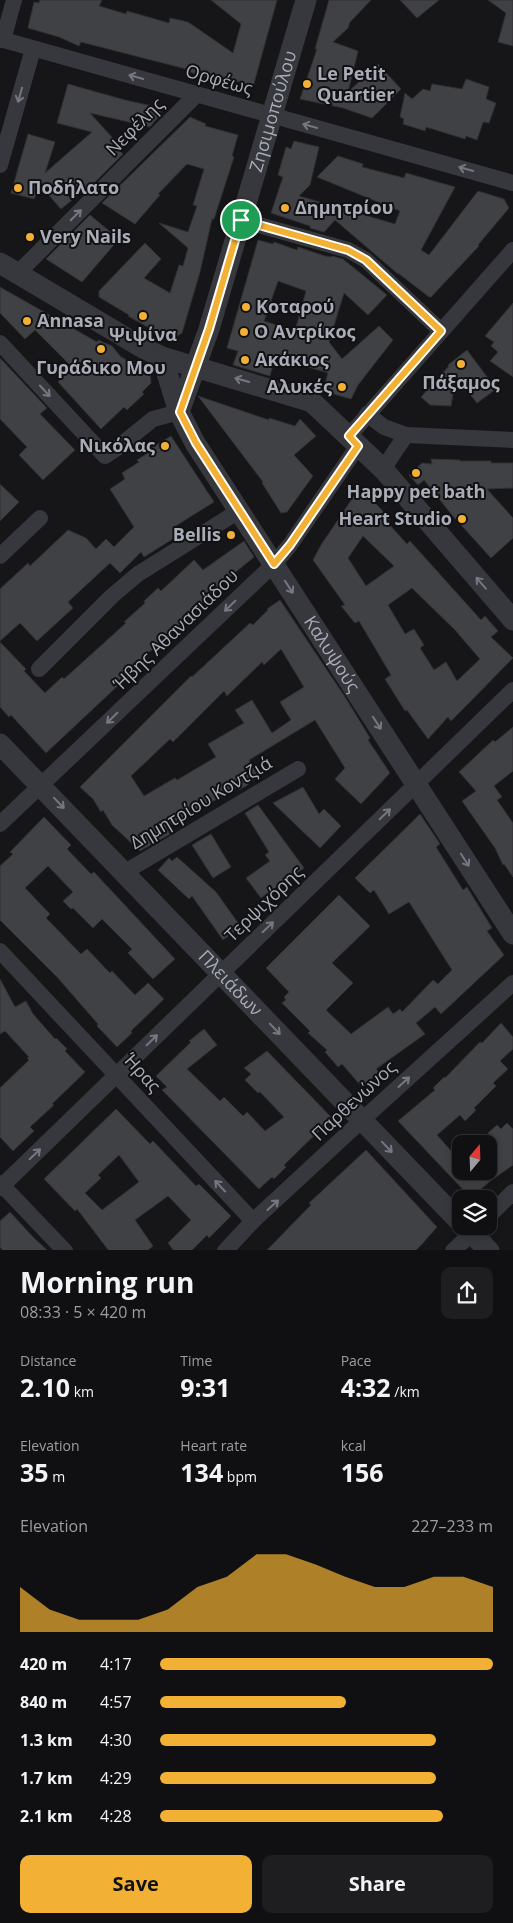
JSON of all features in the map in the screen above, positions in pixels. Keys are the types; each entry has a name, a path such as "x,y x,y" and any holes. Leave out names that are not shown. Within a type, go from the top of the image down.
{"street":[{"path":"2,40 14,0"},
{"name":"Ζησιμοπούλου","path":"196,366 209,329 306,0"},
{"name":"Ορφέως","path":"2,40 513,183"},
{"path":"0,165 33,48"},
{"name":"Νεφέλης","path":"8,269 197,94"},
{"path":"241,220 348,250 366,260 441,331"},
{"name":"Ήβης Αθανασιάδου","path":"0,824 274,564 290,545 354,441 367,414 513,250"},
{"path":"8,269 127,340 162,356 306,398 319,407 383,469 513,620"},
{"path":"162,356 182,351 192,345 209,329"},
{"path":"0,343 105,456 152,419 180,412 196,366"},
{"name":"Καλυψούς","path":"162,356 180,412 196,443 513,934"},
{"path":"367,414 384,427 406,435 513,440"},
{"path":"383,469 406,435"},
{"path":"39,669 112,596 138,574 239,511"},
{"path":"0,556 40,518"},
{"name":"Τερψιχόρης","path":"1,1185 513,690"},
{"name":"Πλειάδων","path":"0,744 222,973 361,1121 452,1210"},
{"name":"Δημητρίου Κοντζιά","path":"125,872 298,769"},
{"name":"Ήρας","path":"0,951 253,1221"},
{"name":"Παρθενώνος","path":"225,1250 253,1221 513,983"},
{"path":"1,1185 65,1250"},
{"path":"497,1208 513,1192"},
{"path":"453,1250 463,1235"},
{"name":"Πλειάδων","path":"476,1235 489,1250"}],"building":[{"path":"40,0 102,0 99,6 126,14 127,11 169,23 170,18 188,22 233,53 241,24 211,0 277,0 253,87 237,81 234,85 186,71 186,69 81,42 79,46 59,37 28,28 34,2 39,3"},
{"path":"329,0 371,0 350,22 348,28 333,42 358,51 348,92 378,64 401,89 372,118 343,108 300,99 317,49 315,49"},
{"path":"400,0 439,0 417,18"},
{"path":"488,0 513,0 513,46 498,42 506,13"},
{"path":"466,79 489,87 486,99 496,103 489,123 483,122 477,140 466,136 465,139 426,127 425,131 403,124 404,119 400,117 405,93 412,99 423,89 430,91 432,84 462,89"},
{"path":"68,84 161,108 159,116 150,127 90,113 119,145 116,147 123,154 85,192 73,184 66,194 72,200 61,209 41,186 34,199 11,193 28,134 55,142 45,173 92,132 57,123"},
{"path":"190,117 206,124 205,126 238,135 232,156 234,157 214,219 212,219 200,272 182,333 171,340 99,297 99,291 145,243 161,259 144,278 170,293 179,265 183,266 188,248 159,223 188,232 197,206 193,205 204,169 187,164 158,194 160,195 135,224 102,203"},
{"path":"294,141 319,147 310,185 299,196 395,224 400,211 317,177 338,156 363,164 362,167 404,178 406,173 455,187 421,250 429,255 478,191 504,199 509,208 479,246 429,297 398,274 335,220 324,232 271,213 283,177 278,175 286,147 291,149"},
{"path":"90,215 119,239 82,282 46,259"},
{"path":"258,240 273,244 274,242 297,250 298,247 325,256 343,259 387,295 368,315 344,293 329,342 342,359 379,326 393,340 358,385 351,399 323,391 328,373 275,357 270,376 233,365 238,351 227,348","holes":["278,281 306,291 295,331 264,321"]},
{"path":"0,287 97,342 98,340 112,346 121,357 150,371 151,383 142,392 144,394 127,410 124,407 101,429 58,382 73,368 35,330 25,339 0,313"},
{"path":"513,303 513,377 490,361 498,352 491,346 494,342 485,336"},
{"path":"467,350 496,389 477,403 456,376 451,406 430,405 421,397 448,365"},
{"path":"0,358 47,408 40,414 75,450 43,480 19,455 27,447 0,419"},
{"path":"198,396 269,420 269,418 295,426 300,419 316,436 294,455 313,476 287,512 281,513 263,482"},
{"path":"171,436 214,502 174,527 179,535 144,557 141,552 120,573 110,563 68,602 73,608 37,641 20,623 0,641 0,589 28,563 30,566 68,530 86,538 96,549 106,539 114,547 134,527 110,489 125,479 122,473 139,462 137,460 151,451 150,449"},
{"path":"431,459 513,463 513,488 487,489 513,518 513,538 491,558 452,515 424,480 418,485 409,475 422,463 432,464"},
{"path":"0,484 19,502 0,521"},
{"path":"356,493 366,493 390,519 387,522 407,544 410,541 481,620 485,616 498,631 491,637 513,658 451,721 448,717 428,739 407,710 405,711 385,679 391,675 359,621 355,623 341,606 345,605 313,560","holes":["363,536 394,566 366,586 348,558","412,588 455,630 480,659 457,681 446,662 434,670 420,648 424,645 414,629 405,634 388,605"]},
{"path":"244,541 254,557 226,580 151,650 124,676 126,678 46,753 11,715 9,717 0,707 0,642 26,669 24,671 45,693 62,677 64,679 126,623 124,622 158,588 161,591 194,560 203,570"},
{"path":"280,600 345,697 370,738 368,740 390,773 361,804 335,779 345,768 315,720 249,760 258,776 246,786 239,790 238,787 166,828 170,834 140,851 112,825 103,810 101,812 93,799 80,787 191,676 250,623 253,625 267,609","holes":["281,649 304,687 280,702 291,720 272,733 252,700 235,710 244,723 208,744 216,757 177,780 175,778 144,796 131,776 170,739 173,742 224,691 227,696 262,662 264,665"]},
{"path":"513,727 513,771 494,786 502,797 497,800 513,823 513,877 503,865 495,848 462,801 476,791 459,772 493,740 495,742"},
{"path":"303,787 319,814 324,809 341,826 320,848 273,803"},
{"path":"258,805 304,868 261,898 246,878 270,861 265,855 269,852 245,813"},
{"path":"420,814 440,844 436,847 463,890 467,887 492,928 487,931 504,955 441,1014 435,1007 416,1023 425,1034 376,1069 379,1072 362,1087 342,1064 338,1067 325,1052 327,1050 308,1033 310,1031 282,1003 286,1000 284,997 289,992 266,968 339,895 370,926 332,963 353,983 326,1010 351,1034 388,1007 393,1014 400,1009 402,1012 433,980 438,984 452,970 409,902 389,914 374,890 370,893 355,878"},
{"path":"44,817 71,845 67,849 91,874 94,872 175,959 153,979 128,953 132,949 102,919 93,928 63,901 73,892 48,866 25,888 50,914 46,918 81,954 87,949 135,995 148,983 164,999 117,1047 97,1026 98,1024 57,977 0,920 0,866 13,854 10,852"},
{"path":"211,834 231,867 213,878 192,845"},
{"path":"177,857 216,892 241,927 223,940 192,896 189,899 158,870 169,858 172,861"},
{"path":"0,979 15,1007 26,1001 33,1014 55,1039 67,1049 65,1051 85,1072 30,1127 34,1131 13,1151 0,1137 0,1088 29,1060 27,1058 29,1057 5,1031 0,1034"},
{"path":"501,1023 513,1037 513,1049 500,1061 508,1069 493,1083 496,1086 474,1108 476,1110 465,1121 460,1115 437,1135 452,1152 452,1178 398,1121 435,1090 433,1088 480,1042 482,1043"},
{"path":"204,1029 217,1045 187,1069 220,1101 224,1097 243,1116 247,1112 265,1131 284,1117 260,1092 258,1093 245,1080 251,1074 244,1068 267,1051 332,1118 284,1165 286,1167 274,1179 272,1177 259,1189 162,1090 167,1087 156,1076 191,1042 189,1041"},
{"path":"116,1109 150,1144 153,1141 196,1186 199,1184 231,1216 209,1238 207,1235 192,1250 173,1250 168,1243 191,1220 168,1196 135,1220 153,1246 148,1250 108,1250 77,1209 75,1211 44,1179","holes":["119,1155 139,1182 102,1210 85,1193 101,1178 98,1175"]},
{"path":"507,1123 513,1129 513,1165 498,1176 498,1135 490,1135 488,1133 497,1125 501,1129"},
{"path":"366,1150 437,1227 416,1250 267,1250 311,1205 309,1203"},
{"path":"454,1180 492,1180 480,1190 463,1190"},
{"path":"10,1212 47,1250 2,1250 0,1247 0,1221"}],"place":[{"name":"Le Petit Quartier","path":"307,84"},
{"name":"Ποδήλατο","path":"18,188"},
{"name":"Δημητρίου","path":"285,208"},
{"name":"Very Nails","path":"30,237"},
{"name":"Κοταρού","path":"246,307"},
{"name":"Ψιψίνα","path":"143,316"},
{"name":"Annasa","path":"27,321"},
{"name":"Ο Αντρίκος","path":"244,332"},
{"name":"Γυράδικο Μου","path":"101,349"},
{"name":"Ακάκιος","path":"245,360"},
{"name":"Πάξαμος","path":"461,364"},
{"name":"Αλυκές","path":"342,387"},
{"name":"Νικόλας","path":"165,446"},
{"name":"Happy pet bath","path":"416,473"},
{"name":"Heart Studio","path":"462,519"},
{"name":"Bellis","path":"231,535"}],"route":[{"path":"241,220 348,250 366,260 441,331 349,436 358,446 290,545 274,564 196,443 180,412 209,329 241,220"}]}
